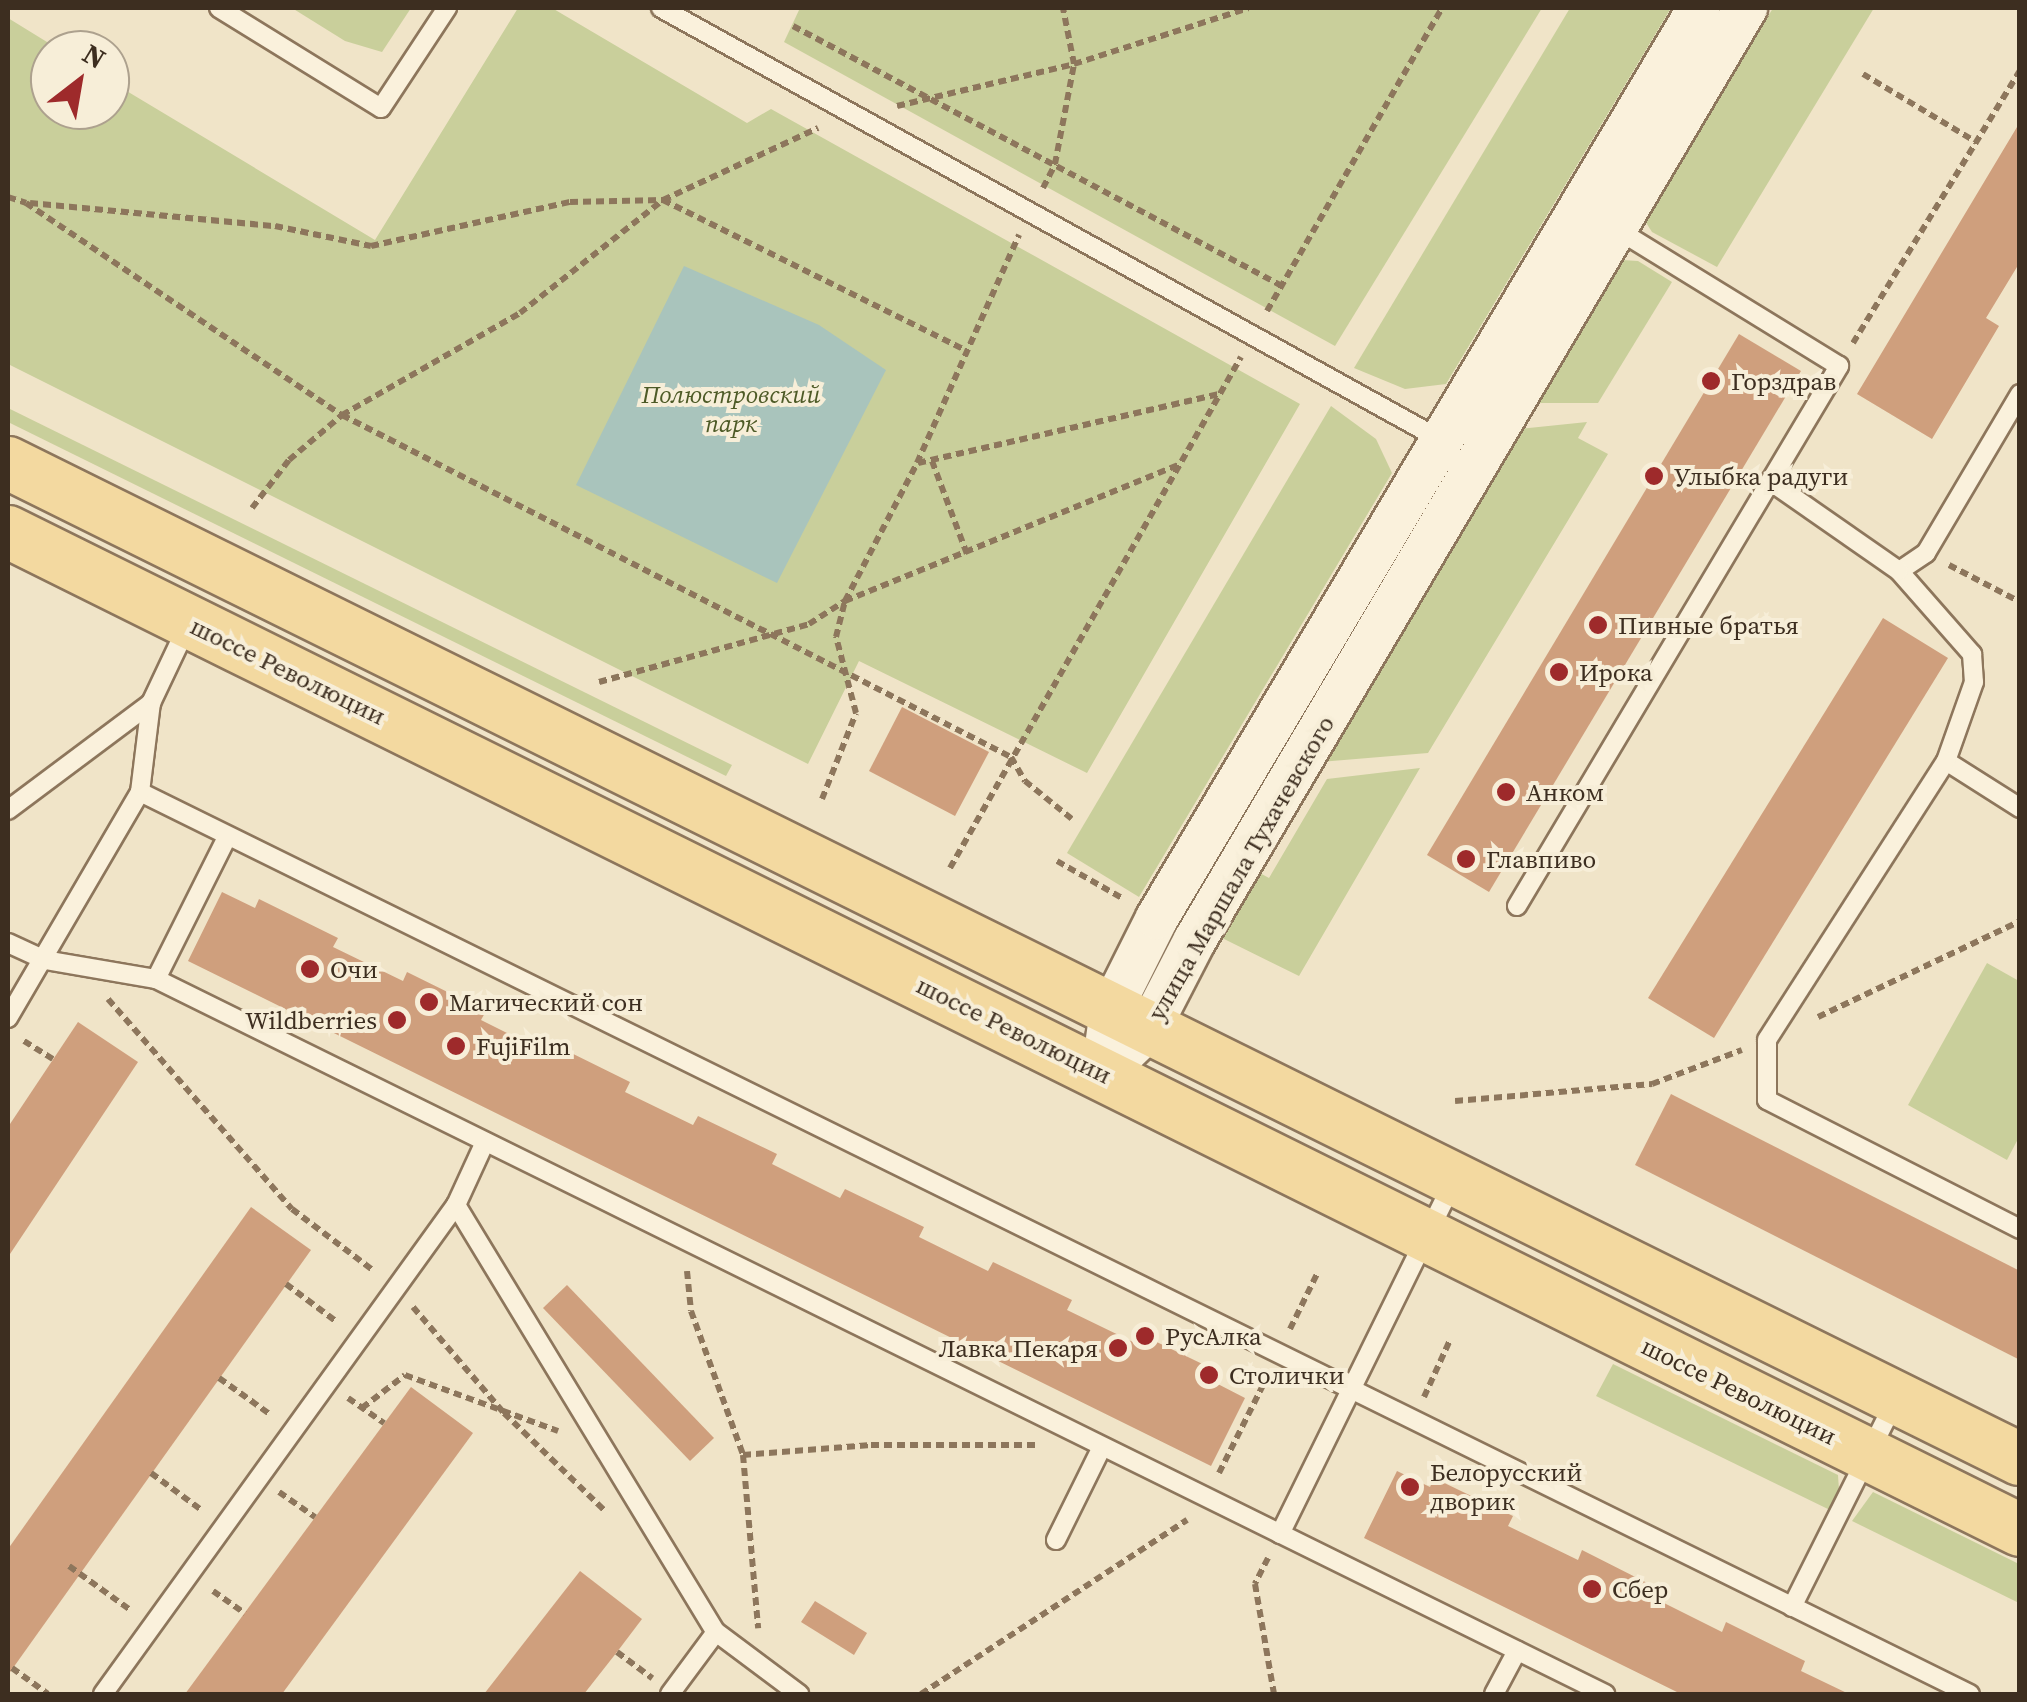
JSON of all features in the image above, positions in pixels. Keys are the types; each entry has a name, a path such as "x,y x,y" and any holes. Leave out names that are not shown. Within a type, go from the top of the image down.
{"main road":[{"path":"8,464 2020,1459"},
{"name":"шоссе Революции","path":"8,532 2020,1530"}],"street":[{"name":"улица Маршала Тухачевского","path":"1598,217 1699,8"},
{"name":"улица Маршала Тухачевского","path":"1102,1074 1598,217 1746,8"}],"lane":[{"path":"218,8 382,108 447,8"},
{"path":"661,8 846,115 1460,450"},
{"path":"1516,906 1840,366 1598,217"},
{"path":"1899,571 1926,553 2020,394"},
{"path":"1770,480 1899,571 1972,654 1974,682 1946,761 1767,1040 1767,1100 2020,1228"},
{"path":"8,1018 140,792 151,704 190,622"},
{"path":"8,810 151,704"},
{"path":"1946,761 2020,808"},
{"path":"140,792 1970,1694"},
{"path":"156,979 227,837"},
{"path":"8,942 45,960 156,979 1605,1694"},
{"path":"103,1694 456,1204 485,1142"},
{"path":"1280,1534 1455,1180"},
{"path":"456,1204 716,1632 799,1694"},
{"path":"1792,1607 1896,1398"},
{"path":"1056,1540 1102,1447"},
{"path":"670,1693 716,1632"},
{"path":"1494,1694 1516,1651"}],"path":[{"path":"822,799 856,712 842,672 836,637 845,602 917,463 965,350 1055,164 1074,64 1062,8"},
{"path":"252,508 289,460 342,414 520,314 663,200 846,115 933,100 1074,64 1248,8"},
{"path":"950,868 1442,8"},
{"path":"794,26 1282,286"},
{"path":"1840,366 2020,70"},
{"path":"1863,74 1976,142"},
{"path":"8,197 26,203 275,226 372,246 570,202 663,200 965,350"},
{"path":"26,203 342,414 772,638 1011,757 1024,782 1072,819"},
{"path":"917,463 1220,394"},
{"path":"932,461 967,554"},
{"path":"599,682 772,638 845,602 1184,462"},
{"path":"1926,553 2020,602"},
{"path":"1057,861 1129,902"},
{"path":"78,966 292,1209 396,1288 504,1413 628,1534 663,1543"},
{"path":"8,1030 52,1060"},
{"path":"688,1241 691,1311 743,1455 759,1587 750,1658"},
{"path":"921,1694 1172,1535 1207,1498 1317,1274"},
{"path":"286,1284 360,1339"},
{"path":"1413,1420 1450,1340"},
{"path":"362,1408 405,1375 602,1445"},
{"path":"219,1378 293,1432"},
{"path":"327,1383 384,1423"},
{"path":"743,1455 871,1445 1024,1449 1073,1432"},
{"path":"151,1473 224,1526"},
{"path":"260,1478 315,1517"},
{"path":"1274,1694 1254,1584 1280,1534"},
{"path":"69,1566 152,1626"},
{"path":"190,1574 245,1613"},
{"path":"617,1652 670,1693"},
{"path":"12,1668 48,1694"}],"green space":[{"path":"292,8 411,8 382,52 345,41"},
{"name":"Полюстровский парк","path":"518,8 552,8 747,123 771,109 1300,404 1087,773 859,661 808,764 8,364 8,18 30,32 30,130 130,130 130,93 375,240"},
{"path":"800,8 1542,8 1335,346 784,42"},
{"path":"1570,8 1671,8 1446,384 1405,389 1354,368"},
{"path":"1773,8 1874,8 1717,267 1652,232 1645,221"},
{"path":"1622,260 1638,261 1672,282 1598,403 1534,403"},
{"path":"1331,406 1376,439 1392,473 1139,897 1067,853"},
{"path":"8,408 732,765 726,776 8,422"},
{"path":"1587,422 1578,438 1608,454 1428,753 1320,762 1520,429"},
{"path":"1420,768 1299,976 1218,936 1256,871 1269,878 1327,779"},
{"path":"1987,963 2019,981 2019,1137 2007,1160 1908,1105"},
{"path":"1613,1364 1838,1475 1839,1490 1830,1510 1596,1396"},
{"path":"1873,1492 2019,1564 2019,1603 1852,1521"}],"water":[{"path":"684,266 819,325 886,370 777,583 576,485"}],"building":[{"path":"2020,122 2020,262 1986,318 1999,326 1932,439 1857,394"},
{"path":"1739,334 1801,371 1489,892 1427,855"},
{"path":"1883,618 1948,658 1714,1038 1648,998"},
{"path":"902,707 989,752 955,816 869,771"},
{"path":"222,892 255,908 259,899 338,938 333,947 403,981 407,972 486,1011 481,1020 547,1053 551,1043 630,1082 625,1092 693,1125 698,1116 777,1154 772,1164 840,1198 845,1189 924,1227 919,1237 988,1271 993,1262 1072,1300 1067,1310 1133,1342 1138,1333 1217,1371 1212,1381 1245,1398 1211,1466 188,961"},
{"path":"78,1022 138,1062 8,1257 8,1127"},
{"path":"1671,1094 2020,1271 2020,1360 1635,1165"},
{"path":"251,1207 311,1250 8,1675 8,1549"},
{"path":"567,1285 714,1438 690,1461 543,1308"},
{"path":"411,1387 473,1433 282,1694 185,1694"},
{"path":"1397,1471 1430,1487 1434,1478 1513,1516 1508,1526 1578,1560 1582,1550 1661,1590 1656,1599 1722,1632 1726,1622 1805,1661 1801,1671 1849,1694 1681,1694 1364,1538"},
{"path":"580,1571 642,1619 617,1652 584,1694 484,1694"},
{"path":"815,1601 867,1633 854,1655 801,1622"}],"place":[{"name":"Горздрав","path":"1711,381"},
{"name":"Улыбка радуги","path":"1654,476"},
{"name":"Пивные братья","path":"1598,625"},
{"name":"Ирока","path":"1559,672"},
{"name":"Анком","path":"1506,792"},
{"name":"Главпиво","path":"1466,859"},
{"name":"Очи","path":"310,969"},
{"name":"Магический сон","path":"429,1002"},
{"name":"Wildberries","path":"397,1020"},
{"name":"FujiFilm","path":"456,1046"},
{"name":"РусАлка","path":"1145,1336"},
{"name":"Лавка Пекаря","path":"1118,1348"},
{"name":"Столички","path":"1209,1375"},
{"name":"Белорусский дворик","path":"1410,1487"},
{"name":"Сбер","path":"1592,1589"}]}
